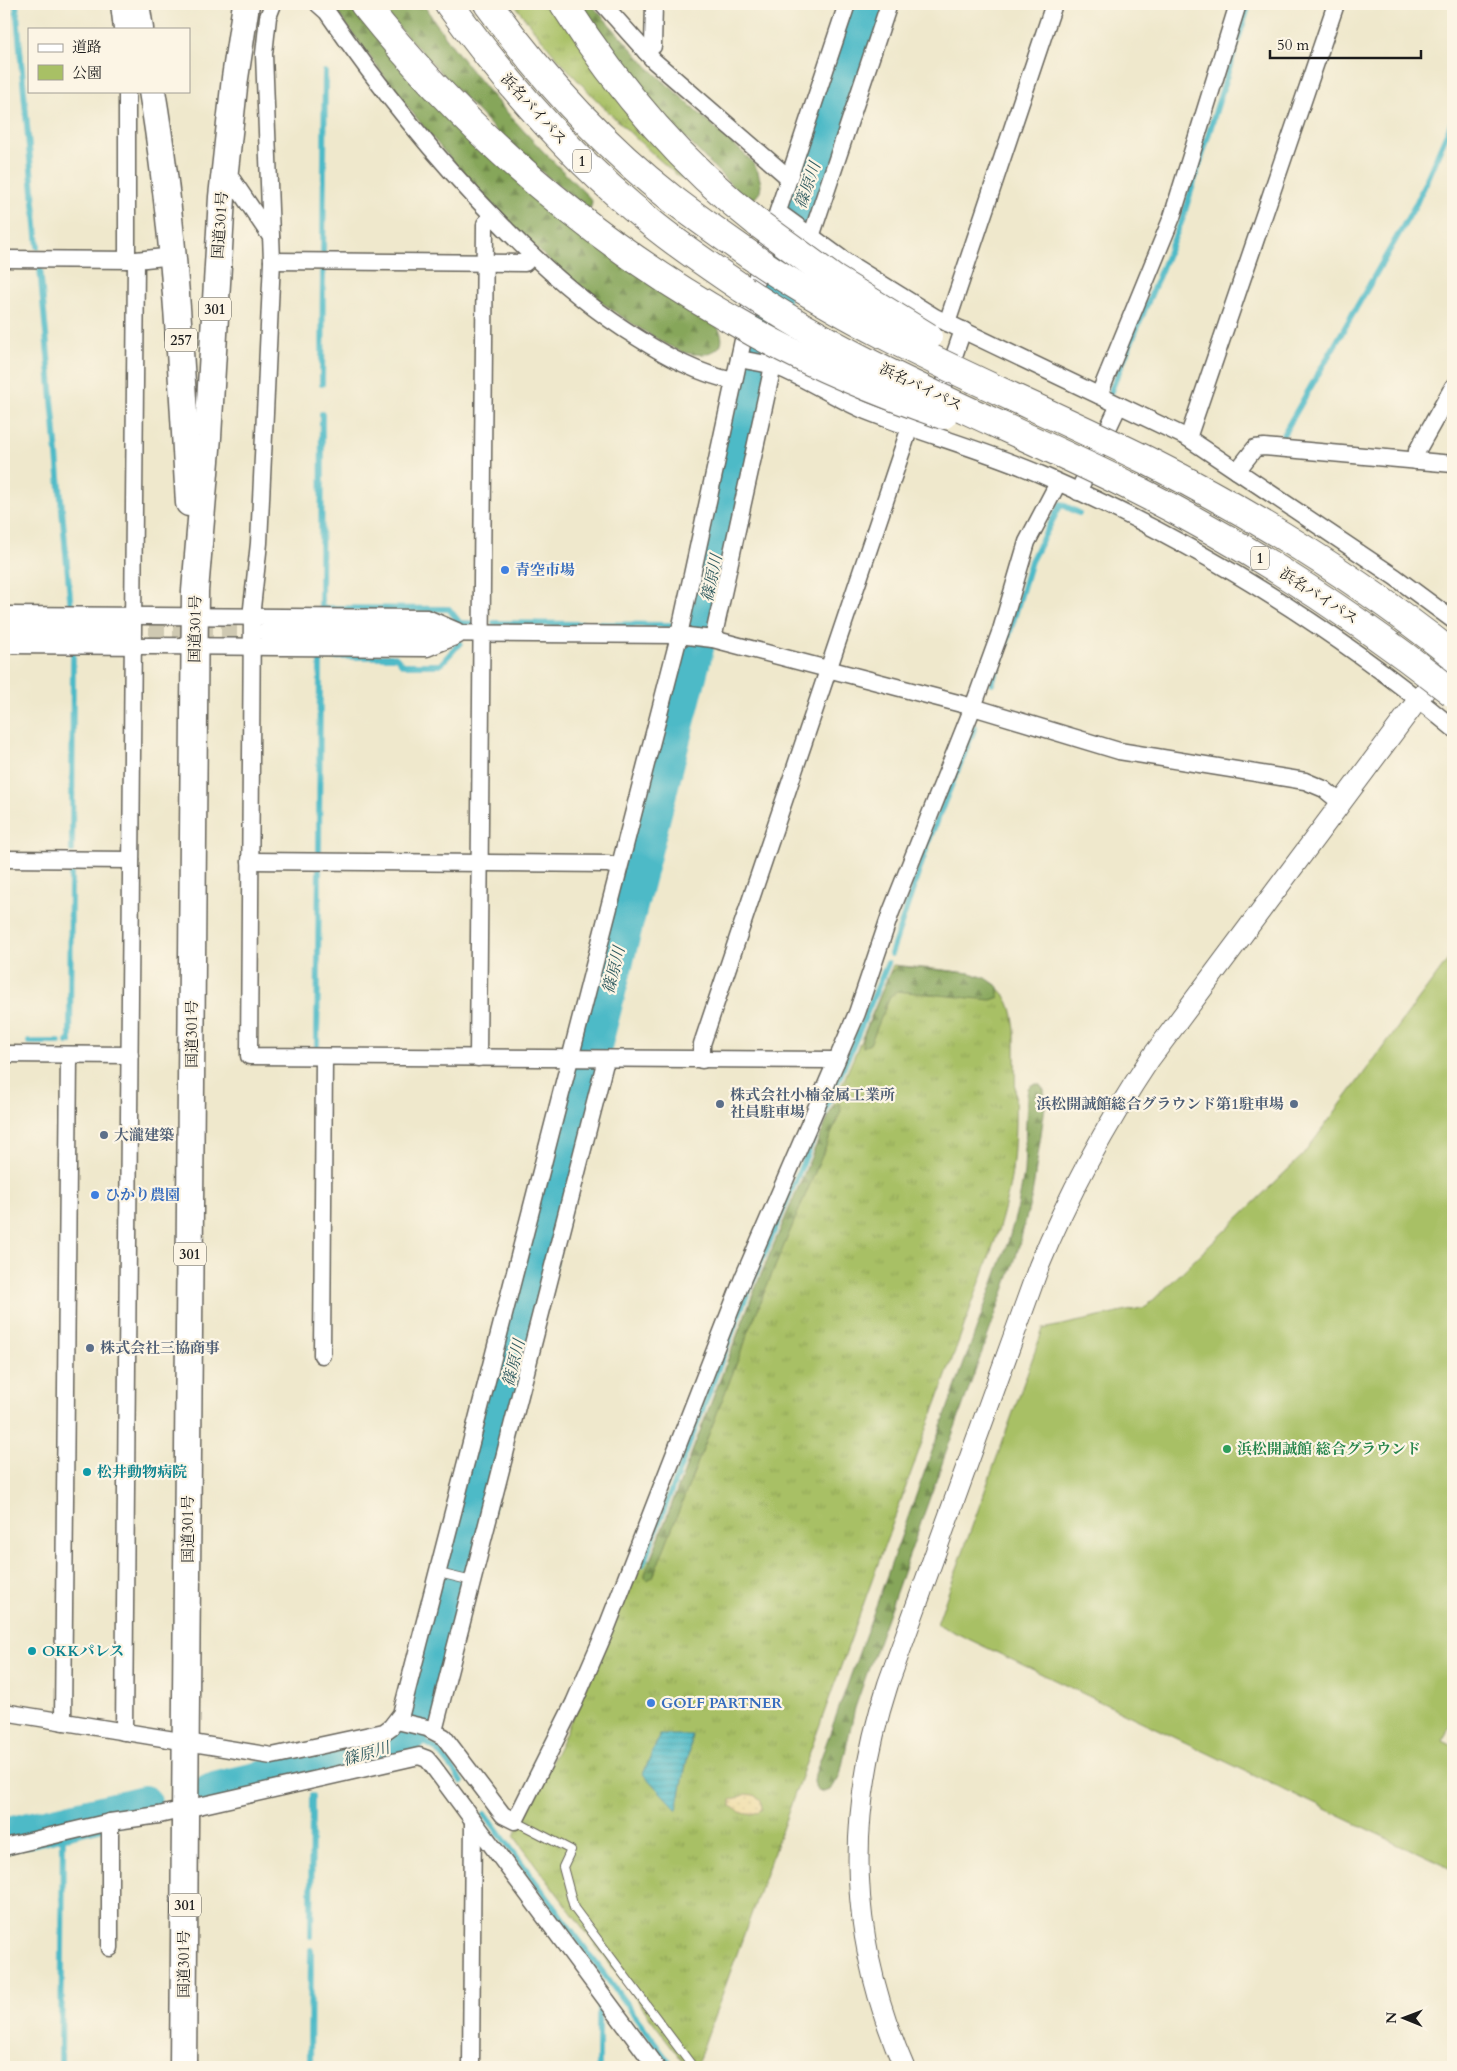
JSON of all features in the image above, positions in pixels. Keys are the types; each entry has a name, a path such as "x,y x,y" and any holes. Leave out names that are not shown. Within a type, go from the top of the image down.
{"highway":[{"path":"136,4 140,28"},
{"name":"国道301号","path":"184,2067 195,591 208,437 218,256 235,78 264,4"},
{"path":"364,4 441,94 535,182 638,262 734,322 864,386 945,416 1052,450"},
{"name":"浜名バイパス","path":"449,4 520,96 579,158 650,222 743,289 852,354 1134,488 1251,552 1362,624 1453,693"},
{"name":"浜名バイパス","path":"488,4 544,75 626,159 670,197 751,256 815,297 866,326 1148,461 1266,526 1379,600 1453,654"},
{"path":"564,4 618,80 666,137 719,190 774,218 826,274 879,308 972,362 1064,422"},
{"name":"257","path":"152,92 163,160 174,256 180,326 195,591"}],"street":[{"path":"119,4 122,28"},
{"path":"264,4 264,54 272,261 259,544 252,617 249,1056 832,1060 836,1062"},
{"path":"318,4 327,12 398,110 431,150 532,256 569,289 623,330 710,376 734,382"},
{"path":"603,4 646,52 688,92 789,178"},
{"path":"646,52 653,46 654,4"},
{"path":"403,1722 405,1704 443,1574 575,1058 619,867 683,636 734,382 743,360 758,271 774,218 847,4"},
{"path":"807,234 889,4"},
{"path":"947,323 1054,4"},
{"path":"1099,395 1172,217 1238,4"},
{"path":"1188,438 1336,4"},
{"path":"124,1732 133,646 132,260 127,92"},
{"path":"225,169 272,238"},
{"path":"478,1058 485,224 492,216"},
{"path":"774,218 807,234 890,290 947,323 1188,438 1395,577 1453,620"},
{"path":"789,372 826,248"},
{"path":"4,259 132,260 174,256"},
{"path":"272,261 525,263 532,256"},
{"path":"927,433 963,330"},
{"path":"743,360 789,372 864,410 1023,468 1078,492 1180,543 1245,581 1346,647 1453,728"},
{"path":"711,639 771,366"},
{"path":"1416,461 1416,452 1453,387"},
{"path":"1078,492 1119,405"},
{"path":"702,1060 702,1044 910,427"},
{"path":"1237,471 1255,448 1264,447 1453,464"},
{"path":"4,1712 272,1756 384,1732 403,1722 430,1730 451,1744 503,1815 515,1821 574,1703 607,1628 743,1278 864,995 898,893 1002,630 1027,542 1058,483"},
{"path":"4,615 427,618 463,634"},
{"path":"4,630 125,631"},
{"path":"264,632 683,636 711,639 973,707 1119,751 1305,781 1324,789 1342,803"},
{"path":"4,645 427,648 463,634"},
{"path":"904,2067 891,2036 872,1974 861,1909 858,1876 859,1827 864,1779 870,1746 888,1684 1028,1294 1075,1185 1113,1116 1150,1058 1453,654"},
{"path":"4,859 131,860"},
{"path":"250,861 608,864 619,867"},
{"path":"4,1054 130,1055"},
{"path":"63,1722 69,1055"},
{"path":"322,1355 324,1057"},
{"path":"430,1730 604,1059"},
{"path":"4,1847 110,1822 186,1809 419,1756 427,1759 432,1765 656,2067"},
{"path":"462,1806 484,1790"},
{"path":"471,2067 473,1820"},
{"path":"110,1822 110,1948"}],"lane":[{"path":"443,1574 470,1581"},
{"path":"515,1821 571,1850 562,1867 574,1908 693,2067"}],"green space":[{"path":"332,4 350,4 376,36 714,322 722,341 719,347 712,352 704,354 684,353 675,349 623,318 575,282 528,241 484,197 443,150 404,102"},
{"path":"377,4 423,4 441,31 480,81 523,130 590,198 592,201 591,207 587,209 510,146"},
{"path":"514,4 551,4 687,175 687,179 680,178 592,96 532,28"},
{"path":"577,4 591,4 648,67 752,161 758,172 761,184 760,192 755,198 741,195 650,102"},
{"name":"浜松開誠館 総合グラウンド","path":"1453,953 1453,1718 1443,1741 1453,1746 1453,1870 937,1624 1043,1329 1146,1307 1303,1155"},
{"path":"893,965 973,975 995,985 1009,1003 1015,1033 1015,1120 1012,1171 997,1235 696,2067 687,2067 514,1836 561,1743 642,1557 650,1560 757,1284"},
{"path":"898,966 970,973 986,978 999,987 999,997 991,1000 896,991 890,997 870,1044 863,1047 862,1040 889,974"},
{"path":"1033,1084 1039,1084 1044,1090 1045,1107 1032,1196 1016,1257 855,1708 840,1775 831,1790 823,1792 816,1789 814,1782 815,1774 1009,1239 1024,1173 1027,1096 1028,1088"},
{"path":"840,1103 841,1111 766,1288 653,1577 647,1580 645,1574 757,1284 833,1106"}],"sand":[{"path":"746,1794 754,1795 761,1801 762,1809 758,1812 746,1814 731,1806 731,1800"}],"water":[{"path":"660,1735 692,1735 677,1810 643,1774"}],"waterway":[{"path":"16,4 38,247"},
{"name":"篠原川","path":"210,1791 391,1748 411,1732 424,1710 696,648 777,276 868,4"},
{"path":"1110,393 1182,220 1249,4"},
{"path":"323,252 325,72"},
{"path":"1283,435 1416,204 1453,119"},
{"path":"40,268 71,608"},
{"path":"322,384 323,270"},
{"path":"322,414 321,608 449,609 460,623 473,623"},
{"path":"992,683 1010,632 1031,561 1061,504 1079,513"},
{"path":"494,623 670,625"},
{"path":"692,625 701,625"},
{"path":"319,853 320,657 396,657 403,665 440,665 460,643"},
{"path":"72,850 73,653"},
{"path":"891,954 931,835 975,727"},
{"path":"67,1042 70,1042 71,868"},
{"path":"317,1049 319,871"},
{"path":"639,1562 643,1564 743,1304 888,963"},
{"path":"29,1042 59,1042"},
{"path":"402,1742 423,1742 431,1746 444,1757 462,1782"},
{"name":"篠原川","path":"312,1767 312,1773"},
{"path":"311,1936 312,1796"},
{"name":"篠原川","path":"4,1836 144,1803"},
{"path":"485,1814 673,2067"},
{"path":"61,2067 63,1839"},
{"path":"310,2067 311,1950"},
{"path":"599,2002 599,2067"}],"tunnel":[{"path":"125,631 264,632"}],"place":[{"name":"青空市場","path":"505,570"},
{"name":"株式会社小楠金属工業所 社員駐車場","path":"720,1104"},
{"name":"浜松開誠館総合グラウンド第1駐車場","path":"1294,1104"},
{"name":"大瀧建築","path":"104,1135"},
{"name":"ひかり農園","path":"95,1195"},
{"name":"株式会社三協商事","path":"90,1348"},
{"name":"浜松開誠館 総合グラウンド","path":"1227,1449"},
{"name":"松井動物病院","path":"87,1472"},
{"name":"OKKパレス","path":"32,1651"},
{"name":"GOLF PARTNER","path":"651,1703"}]}
